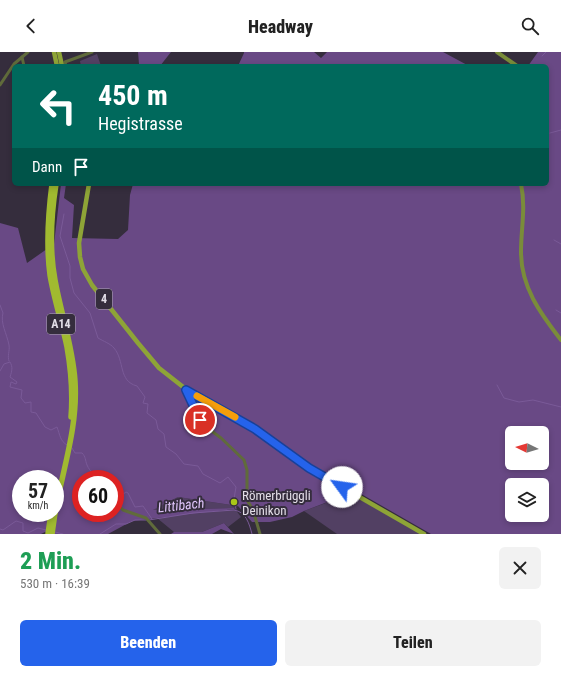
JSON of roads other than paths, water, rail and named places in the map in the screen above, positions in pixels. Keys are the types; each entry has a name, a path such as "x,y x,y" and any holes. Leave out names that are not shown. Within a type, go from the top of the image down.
{"highway":[{"name":"A14","path":"52,186 48,220 48,255 52,286 69,362 72,391 72,422"},
{"name":"A14","path":"56,186 51,223 51,248 55,282 74,366 75,387 72,422 63,470"},
{"path":"48,534 50,522"},
{"name":"A14","path":"52,534 54,522"}],"main road":[{"path":"54,52 57,64"},
{"path":"59,52 62,64"},
{"name":"4","path":"89,186 79,243 83,269 92,285 150,358 168,376 186,390 255,429 309,468 424,534"}],"street":[{"path":"14,64 28,52"},
{"path":"66,64 65,62 92,52"},
{"path":"497,52 514,64"},
{"path":"22,57 24,64"},
{"path":"0,85 12,67"},
{"path":"521,186 524,204 521,252 523,274 532,298 561,340"},
{"path":"186,390 200,420 244,460 247,470 247,500 254,510 260,534"},
{"path":"124,510 146,518 160,534"}],"waterway":[{"path":"542,56 546,52"},
{"path":"550,133 561,130"},
{"path":"64,214 60,236 70,266 70,278 74,293 90,313 98,338 114,348 120,359 124,375 127,380 137,386 145,397 143,403 148,404 147,413 156,420 158,429 164,434 166,447 176,454 184,464 198,466 203,474 220,483 228,477 236,487 234,499"},
{"path":"554,240 561,244"},
{"path":"0,305 3,313 3,325 9,345 9,361"},
{"path":"556,310 561,313"},
{"path":"0,371 4,364 10,362 12,366 10,377 17,382 16,384 11,382 10,387 22,390 21,398 25,403 31,402 31,412 36,413 45,427 51,430 57,427 62,440 67,445"},
{"path":"497,385 504,398 519,402 533,400 561,407"},
{"path":"72,448 75,453 82,453 90,470"},
{"path":"124,494 126,492 128,493 135,507 143,506 152,519"},
{"name":"Littibach","path":"235,504 236,509"},
{"name":"Littibach","path":"149,520 193,513 234,510 238,511 244,516 248,522 252,534"},
{"name":"Littibach","path":"100,534 116,524 126,524 135,520 146,520"},
{"name":"Littibach","path":"0,529 3,530 16,521 23,523 23,531 28,533 38,528 46,530"},
{"name":"Littibach","path":"55,532 63,534"}],"place":[{"name":"Römerbrüggli Deinikon","path":"234,502"}]}
